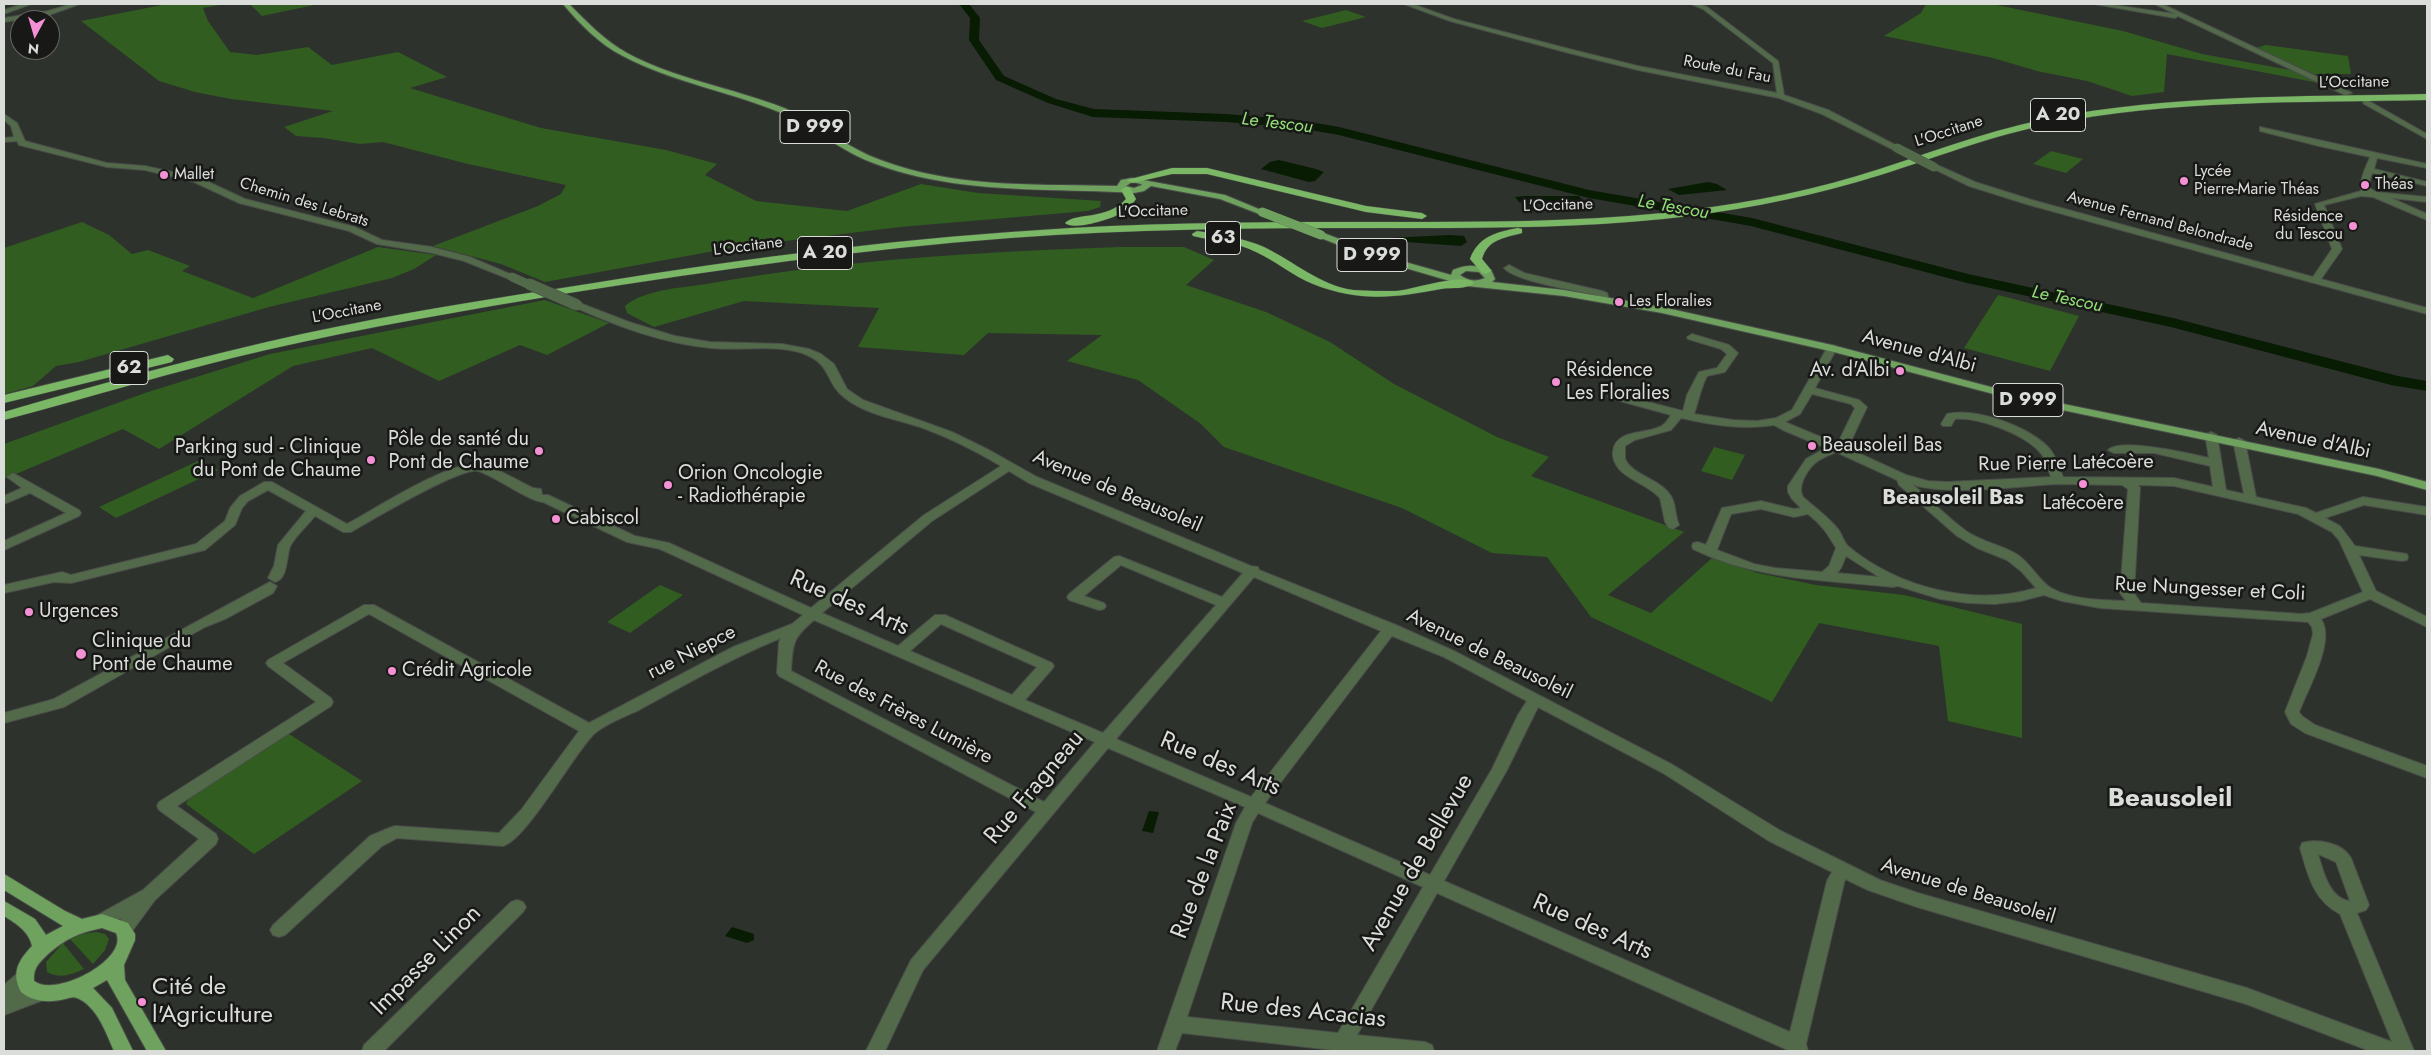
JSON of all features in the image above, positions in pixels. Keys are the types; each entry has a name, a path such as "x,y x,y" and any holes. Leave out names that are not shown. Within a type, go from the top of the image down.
{"highway":[{"name":"L'Occitane","path":"4,416 210,359 393,320 671,273 966,236 1182,227 1544,224 1643,215 1816,184 1994,129 2093,109 2202,99 2427,96"},
{"name":"L'Occitane","path":"4,410 161,365 256,342 426,308 669,268 829,247 1182,222 1663,216 1715,210 1825,188 2002,133 2078,116 2196,103 2427,96"},
{"path":"966,236 1099,218 1129,203 1131,196 1126,185 1164,172 1196,170 1393,213 1540,219"},
{"path":"1487,272 1477,262 1478,252 1485,242 1499,235 1525,229 1643,215"},
{"name":"63","path":"966,236 1191,233 1227,238 1259,249 1316,281 1351,293 1388,295 1463,281"},
{"name":"62","path":"4,400 196,352 256,342"},
{"name":"62","path":"4,422 210,359"}],"main road":[{"name":"D 999","path":"566,4 596,35 624,54 656,68 782,110 809,123 858,153 892,168 941,179 983,184 1032,187 1126,185 1182,189 1222,197 1381,258 1463,281"},
{"path":"1463,281 1455,274 1461,269 1470,268 1487,272 1490,280 1481,283"},
{"name":"D 999","path":"1424,270 1461,269"},
{"name":"Avenue d'Albi","path":"1487,272 1505,283 1517,286"},
{"name":"Avenue d'Albi","path":"1463,281 1517,286 1604,299 1742,327 1832,348 2024,399 2239,443 2427,486"},
{"path":"4,881 59,916 81,926"},
{"path":"4,908 31,926 38,934 41,950"},
{"path":"116,961 94,979 74,988 50,994 29,989 25,978 25,972 31,961 41,950 64,933 81,926 102,921 114,922 124,929 127,942 116,961 114,971 117,982 157,1051"},
{"path":"74,988 87,992 97,1000 124,1051"}],"street":[{"path":"4,12 28,4"},
{"path":"4,20 49,13 78,4"},
{"name":"Route du Fau","path":"1409,4 1452,20 1571,52 1645,70 1781,96 1825,112 1972,184 2029,202"},
{"path":"1694,4 1705,8 1776,62 1781,96"},
{"path":"2097,4 2185,18"},
{"path":"2158,4 2348,93"},
{"path":"2367,102 2427,138"},
{"path":"4,116 14,125 19,139 4,140"},
{"path":"2263,129 2304,141 2427,166"},
{"name":"Chemin des Lebrats","path":"19,139 22,143 108,165 145,168 197,180 242,201 352,229 380,242 432,250 467,259 576,305"},
{"path":"2374,156 2364,187 2370,193 2427,217"},
{"path":"2368,170 2427,184"},
{"path":"2315,280 2337,249 2319,204 2357,193 2427,199"},
{"name":"Avenue Fernand Belondrade","path":"2029,202 2427,310"},
{"path":"1509,268 1521,275 1599,293 1604,295 1604,299"},
{"name":"Avenue de Beausoleil","path":"576,305 631,328 693,342 729,346 788,348 817,355 827,360 833,370 838,386 850,397 938,430 1033,480 1253,570 1449,654 1668,769 1775,836 1874,885 1917,900 2247,996 2392,1051"},
{"path":"1673,525 1671,522 1670,506 1666,498 1656,487 1624,466 1618,455 1619,449 1624,442 1635,436 1667,427 1683,413 1692,403 1692,395 1703,374 1721,370 1733,353 1725,347 1692,337"},
{"path":"1613,396 1740,426 1776,422 1789,418 1796,412 1832,348"},
{"path":"1809,390 1855,402 1861,407 1844,443 1810,461 1794,486 1794,492 1798,499 1835,533 1842,548 1874,570 1901,583 1932,593 1986,600 2015,600 2045,590 2027,569 2012,557 1971,540 1916,494 1903,482 1902,478"},
{"path":"1947,424 1951,416 1965,415 2027,436 2046,451 2058,480"},
{"name":"Rue Pierre Latécoère","path":"1776,422 1902,478 1936,486 2058,480 2126,482 2143,480 2174,482 2251,500 2277,504 2317,517 2336,529 2352,550 2371,594"},
{"path":"2027,436 2040,431"},
{"path":"2211,437 2220,493"},
{"path":"2239,443 2251,500"},
{"path":"2114,450 2154,450 2214,463"},
{"name":"rue Niepce","path":"589,730 738,650 797,627 939,509 1009,466"},
{"name":"Rue des Arts","path":"313,511 347,529 451,473 466,468 480,468 623,536 664,546 812,614 1434,884 1798,1048"},
{"path":"4,546 75,513 14,477"},
{"path":"2126,482 2134,488 2127,593 2137,606"},
{"path":"4,589 54,578 72,579 200,547 232,522 233,509 244,498 268,485 313,511 284,545 280,566 268,590 220,616 200,624 59,703 4,718"},
{"path":"1916,494 1936,490 1936,486"},
{"path":"4,500 31,488"},
{"path":"2317,517 2363,501 2427,511"},
{"path":"1710,552 1726,510 1761,505 1794,513 1810,510"},
{"path":"1698,546 1751,567 1775,572 1901,583"},
{"path":"1825,576 1836,568 1842,548"},
{"path":"2352,550 2402,557"},
{"path":"1099,606 1074,597 1119,560 1224,603"},
{"name":"Rue Fragneau","path":"875,1051 917,965 1104,742 1253,570"},
{"name":"Rue Nungesser et Coli","path":"2045,590 2062,597 2100,604 2301,618 2312,617 2371,594"},
{"path":"2371,594 2427,623"},
{"path":"124,929 149,895 210,839 165,806 326,702 273,663 369,608 589,730 569,754 527,814 503,840 395,832 376,841 278,930"},
{"path":"2312,617 2319,627 2319,636 2312,661 2292,712 2296,720 2310,729 2427,772"},
{"path":"900,652 940,618 1047,666 1014,702"},
{"name":"Rue des Frères Lumière","path":"797,627 786,642 784,672 836,702 1047,811"},
{"name":"Rue de la Paix","path":"1166,1051 1244,823 1254,805 1391,628"},
{"name":"Avenue de Bellevue","path":"1343,1046 1499,770 1525,715 1536,699"},
{"path":"1798,1048 1835,881 1842,870"},
{"path":"102,921 149,895"},
{"name":"Impasse Linon","path":"371,1051 517,907"},
{"path":"2347,909 2404,1051"},
{"path":"4,996 25,978"},
{"path":"4,1007 40,993"},
{"name":"Rue des Acacias","path":"1175,1024 1343,1046 1425,1051"}],"green space":[{"path":"167,4 225,4 203,8 208,21 230,52 257,55 308,47 332,65 398,52 447,77 410,88 541,128 666,150 717,164 705,175 756,201 847,211 921,184 978,193 1101,201 1100,207 1088,211 900,227 736,247 545,282 501,264 433,246 538,206 561,194 566,185 468,164 383,142 360,144 296,136 284,127 333,111 231,99 195,92 159,81 81,21"},
{"path":"250,4 319,4 262,16"},
{"path":"1926,4 1992,4 2123,31 2202,54 2296,71 2319,83 2167,54 2164,92 2132,96 2087,81 2037,71 1993,58 1884,36 1921,13"},
{"path":"1346,10 1366,17 1322,28 1302,21"},
{"path":"2266,45 2348,56 2351,74 2314,74 2256,48"},
{"path":"2051,151 2083,159 2066,173 2033,164"},
{"path":"82,222 109,235 132,254 148,250 190,266 182,271 253,298 378,247 436,255 414,269 392,278 269,307 79,362 56,366 33,386 4,394 4,248"},
{"path":"1120,247 1184,247 1214,260 1186,285 1266,312 1330,342 1394,384 1497,437 1549,457 1531,476 1684,532 1608,595 1651,613 1712,558 1758,573 1816,585 1904,595 2022,624 2022,738 1948,721 1939,646 1819,623 1772,702 1591,617 1547,557 1492,553 1402,508 1224,447 1201,424 1138,380 1067,361 1102,335 988,333 964,355 858,347 879,308 744,301 654,327 627,313 625,306 634,300 655,292 814,268 967,254"},
{"path":"1998,295 2079,316 2050,371 1964,348"},
{"path":"545,300 609,323 547,355 520,345 439,381 372,348 293,366 159,449 123,429 4,479 4,444 145,393 270,354"},
{"path":"1714,447 1745,455 1732,480 1701,471"},
{"path":"200,460 218,470 116,518 99,507"},
{"path":"660,585 683,595 630,633 607,622"},
{"path":"289,734 362,781 254,854 186,804 190,796 268,745"},
{"path":"97,932 105,934 109,939 105,950 93,964 70,939 81,934"},
{"path":"63,943 84,969 66,975 56,975 47,972 46,962"}],"shaded area":[{"path":"1279,160 1324,172 1315,181 1309,182 1261,169 1270,162"},
{"path":"1708,182 1717,184 1727,190 1679,195 1668,189"},
{"path":"1579,196 1586,204 1525,204 1519,202 1515,197"},
{"path":"1464,236 1467,242 1461,246 1393,241 1389,238"},
{"path":"1149,811 1159,812 1153,833 1142,831"},
{"path":"732,927 754,934 754,940 747,943 725,936"}],"waterway":[{"name":"Le Tescou","path":"964,4 975,18 974,40 1000,78 1052,101 1093,113 1226,118 1298,124 1339,131 1589,194 1752,222 1967,278 2173,323 2397,381 2427,386"}],"place":[{"name":"Mallet","path":"164,175"},
{"name":"Lycée Pierre-Marie Théas","path":"2184,181"},
{"name":"Théas","path":"2365,185"},
{"name":"Résidence du Tescou","path":"2353,226"},
{"name":"Les Floralies","path":"1619,302"},
{"name":"Av. d'Albi","path":"1900,371"},
{"name":"Résidence Les Floralies","path":"1556,382"},
{"name":"Beausoleil Bas","path":"1812,446"},
{"name":"Pôle de santé du Pont de Chaume","path":"539,451"},
{"name":"Parking sud - Clinique du Pont de Chaume","path":"371,460"},
{"name":"Latécoère","path":"2083,484"},
{"name":"Orion Oncologie - Radiothérapie","path":"668,485"},
{"name":"Cabiscol","path":"556,519"},
{"name":"Urgences","path":"29,612"},
{"name":"Clinique du Pont de Chaume","path":"81,654"},
{"name":"Crédit Agricole","path":"392,671"},
{"name":"Cité de l'Agriculture","path":"142,1002"}],"district":[{"name":"Beausoleil Bas","path":"1953,499"},
{"name":"Beausoleil","path":"2170,800"}]}
